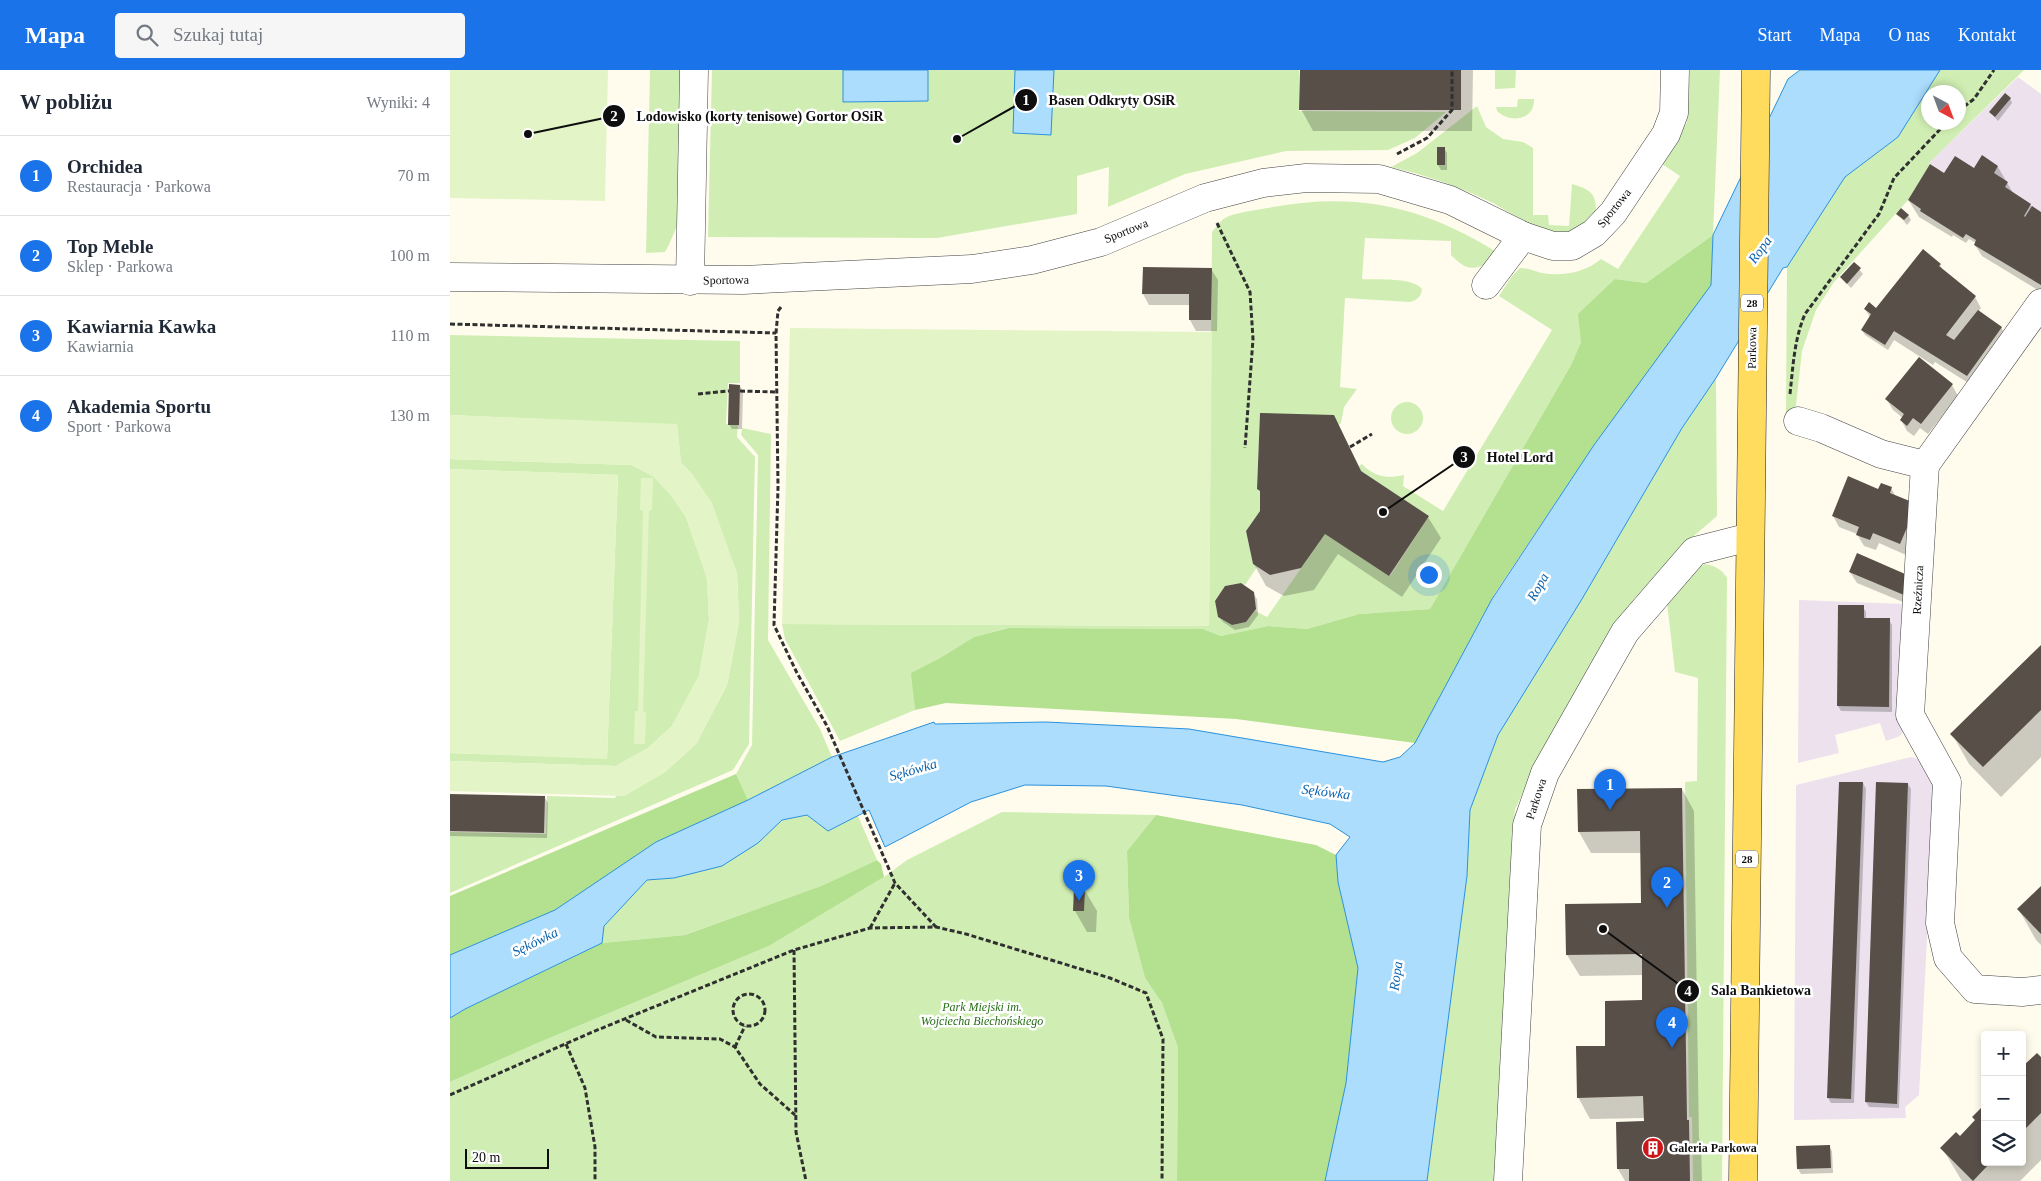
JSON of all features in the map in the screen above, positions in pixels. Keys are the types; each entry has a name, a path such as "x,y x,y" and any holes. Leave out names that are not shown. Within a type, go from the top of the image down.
{"main road":[{"name":"Parkowa","path":"1743,1181 1756,70"}],"street":[{"path":"690,281 694,70"},
{"name":"Sportowa","path":"450,276 690,281 972,269 1032,260 1100,242 1205,198 1263,183 1306,178 1379,178 1450,200 1523,236 1553,246 1572,246 1594,233 1613,213 1666,134 1674,113 1675,70"},
{"path":"1486,285 1523,236"},
{"path":"1794,411 1821,428 1881,454 1925,465 2041,302"},
{"name":"Rzeźnicza","path":"1925,465 1910,715 1947,782 1940,923 1948,958 1975,988 2022,992 2041,990"},
{"name":"Parkowa","path":"1508,1181 1527,825 1545,773 1625,632 1695,550 1750,537"}],"path":[{"path":"1394,156 1427,138 1452,110 1452,70"},
{"path":"1966,105 1974,99 1994,70"},
{"path":"1794,411 1795,346 1805,314 1879,214 1894,178 1939,130"},
{"path":"1205,198 1250,292 1253,339 1246,448"},
{"path":"783,305 778,310 776,334 778,487 774,626 797,673 827,726 895,883 936,927"},
{"path":"450,324 776,334"},
{"path":"698,394 729,391"},
{"path":"740,391 776,392"},
{"path":"1350,447 1372,434"},
{"path":"870,928 895,883"},
{"path":"450,1095 566,1044 794,950 870,928 936,927 1055,960 1110,978 1146,993 1163,1039 1162,1181"},
{"path":"794,950 796,1132 806,1181"},
{"path":"744,994 754,994 762,1000 765,1006 764,1018 755,1025 745,1026 736,1020 732,1011 735,1001 739,997 744,994"},
{"path":"626,1020 656,1037 720,1039 735,1047 760,1084 796,1115"},
{"path":"735,1047 745,1026"},
{"path":"566,1044 585,1088 595,1147 595,1181"}],"shaded area":[{"path":"2018,77 2041,94 2041,258 1949,166 1944,173 1929,163 1963,130 1966,130 1966,127"},
{"path":"1799,600 1905,604 1905,728 1900,736 1886,741 1880,723 1835,735 1839,753 1798,763"},
{"path":"1911,757 1926,761 1935,783 1919,1095 1905,1107 1906,1118 1794,1120 1796,785"}],"green space":[{"path":"450,70 608,70 605,201 450,198"},
{"path":"650,70 690,70 685,209 665,252 646,253"},
{"path":"712,70 1299,70 1299,111 1446,112 1415,138 1388,150 1286,151 1185,174 1108,207 1109,167 1077,176 1077,214 937,238 708,237"},
{"path":"1495,70 1516,70 1515,88 1495,89"},
{"path":"1690,70 1720,70 1713,235 1646,283 1615,279 1581,342 1571,365 1430,609 1359,614 1307,629 1268,626 1221,636 1203,629 1007,628 974,637 912,673 915,710 840,741 785,639 782,624 1209,626 1212,232 1223,219 1234,214 1304,203 1361,202 1415,213 1441,223 1495,251 1487,264 1472,268 1460,263 1451,255 1451,241 1365,238 1362,279 1394,280 1411,283 1422,289 1421,294 1417,299 1410,302 1345,298 1340,387 1357,389 1344,407 1339,425 1260,413 1257,489 1260,491 1260,511 1246,531 1253,564 1257,567 1245,585 1241,583 1225,586 1215,601 1218,617 1232,625 1246,622 1255,611 1267,617 1325,534 1390,576 1429,516 1361,471 1359,466 1362,464 1371,472 1381,476 1404,475 1403,486 1443,511 1552,330 1499,296 1512,276 1520,268 1542,273 1566,274 1588,267 1601,259 1618,269 1680,176 1662,164 1687,122"},
{"path":"1940,70 2024,70 1966,127 1966,85 1931,85"},
{"path":"1518,99 1534,99 1530,112 1521,118 1508,118 1497,111 1496,107 1517,107"},
{"path":"1921,100 1921,130 1963,130 1929,163 1908,200 1834,282 1816,310 1802,351 1795,414 1786,412 1787,267 1845,177 1898,137"},
{"path":"1477,106 1486,127 1503,139 1523,142 1533,148 1533,215 1548,215 1549,225 1569,226 1572,184 1584,188 1592,194 1596,216 1568,232 1547,233 1493,203 1468,192 1430,178 1391,167 1417,153"},
{"path":"1713,235 1711,285 1594,445 1495,593 1415,743 1236,719 946,703 915,710 911,673 974,637 1008,628 1203,629 1221,636 1268,626 1307,629 1359,614 1430,609 1571,365 1581,342 1578,314 1615,279 1646,283"},
{"path":"790,328 1212,332 1209,626 782,624"},
{"path":"450,335 740,341 740,383 728,383 726,424 738,425 737,437 755,457 749,744 733,770 450,893 450,832 546,834 547,796 615,798 616,796 624,796 665,772 696,744 727,685 739,622 737,573 693,475 681,463 677,425 450,415"},
{"path":"1716,378 1717,516 1681,547 1634,599 1557,724 1515,809 1509,922 1502,1181 1427,1181 1467,876 1470,810 1498,735 1582,599 1682,428"},
{"path":"1407,402 1418,407 1423,418 1418,429 1407,434 1396,429 1391,418 1396,407"},
{"path":"450,415 677,424 681,463 693,475 712,503 737,573 739,622 727,685 696,744 665,772 624,796 450,791 450,761 616,766 648,748 672,726 699,675 709,620 707,579 686,517 670,494 654,477 632,465 450,459"},
{"path":"742,428 771,434 768,640 820,729 832,757 748,800 736,774 752,745 758,455 741,435"},
{"path":"450,459 632,465 654,477 670,494 686,517 707,578 709,620 699,676 672,726 648,748 616,766 450,761 450,753 607,758 618,475 450,469"},
{"path":"450,469 618,475 607,759 450,753"},
{"path":"641,478 653,478 652,510 649,511 643,711 646,712 645,744 634,744 635,711 638,711 643,510 640,510"},
{"path":"1705,564 1718,568 1727,578 1722,1181 1693,1181 1692,1117 1689,1117 1685,782 1697,781 1698,678 1675,672 1666,594 1687,573"},
{"path":"736,774 748,800 656,842 555,910 450,955 450,896"},
{"name":"Park Miejski im. Wojciecha Biechońskiego","path":"1002,812 1156,815 1127,851 1129,918 1145,978 1162,1003 1178,1048 1177,1181 450,1181 450,1082 769,946 884,877 907,860"},
{"path":"807,815 828,831 858,816 877,860 821,886 685,935 602,943 604,926 647,880 674,878 758,843 782,820"},
{"path":"1156,815 1316,845 1336,855 1338,882 1358,968 1346,1083 1325,1181 1177,1181 1178,1048 1162,1003 1145,978 1129,918 1127,851"},
{"path":"877,860 881,864 884,877 769,946 450,1082 450,1018 465,1009 602,943 685,935 821,886"}],"water":[{"path":"843,70 928,70 928,101 843,102"},
{"path":"1015,70 1054,70 1051,135 1013,133"},
{"path":"1800,70 1940,70 1931,85 1921,85 1921,100 1898,137 1845,177 1787,267 1783,268 1716,378 1682,428 1582,599 1498,735 1470,810 1467,876 1427,1181 1325,1181 1346,1083 1358,968 1338,882 1336,855 1350,837 1330,824 1242,805 1106,786 1025,785 971,802 885,847 869,810 828,831 807,815 782,820 758,843 722,866 674,878 647,880 604,926 602,943 450,1018 450,955 555,910 656,842 748,800 832,757 934,722 935,724 1046,722 1189,729 1383,762 1400,757 1415,743 1492,599 1594,445 1711,285 1713,235 1788,79"}],"building":[{"path":"1300,70 1461,70 1461,110 1299,110"},
{"path":"2005,93 2011,98 1995,117 1989,112"},
{"path":"1437,147 1445,147 1445,165 1437,165"},
{"path":"1982,155 1998,166 1994,173 2008,182 2005,187 2031,204 2025,217 2032,206 2041,212 2041,285 1974,245 1976,240 1966,234 1963,238 1920,211 1921,209 1908,200 1930,164 1944,173 1955,156 1974,168"},
{"path":"1901,208 1909,215 1904,220 1896,214"},
{"path":"1923,249 1941,264 1939,266 1976,296 1946,335 1954,340 1978,310 2002,327 1967,376 1894,331 1885,345 1861,330 1871,314 1864,309 1869,302 1876,308"},
{"path":"1854,262 1861,268 1847,284 1840,277"},
{"path":"1143,267 1212,268 1211,320 1189,320 1189,294 1142,294"},
{"path":"1919,357 1953,384 1921,424 1913,418 1907,426 1900,420 1904,414 1885,399"},
{"path":"729,384 740,385 739,425 728,425"},
{"path":"1260,413 1334,415 1361,471 1429,516 1389,576 1325,534 1301,568 1270,575 1253,564 1246,531 1260,511 1260,491 1257,489"},
{"path":"1848,476 1878,489 1881,483 1892,487 1890,493 1917,504 1900,544 1873,533 1870,540 1856,535 1859,527 1832,516"},
{"path":"1857,553 1912,577 1904,595 1849,572"},
{"path":"1241,583 1254,592 1256,609 1246,622 1232,625 1218,617 1215,601 1225,586"},
{"path":"1838,605 1864,605 1864,618 1890,618 1889,707 1837,706"},
{"path":"2041,645 2041,710 1983,767 1950,734"},
{"path":"1839,782 1863,782 1851,1099 1827,1098"},
{"path":"1876,782 1908,783 1897,1104 1865,1102"},
{"path":"1682,788 1687,1120 1689,1120 1690,1181 1629,1181 1629,1169 1617,1169 1616,1122 1644,1121 1643,1096 1577,1098 1576,1046 1605,1046 1605,1001 1642,1000 1642,954 1566,955 1565,904 1641,903 1640,831 1578,832 1577,789"},
{"path":"450,794 545,796 544,833 450,831"},
{"path":"2041,886 2041,934 2017,909"},
{"path":"1074,888 1085,888 1084,911 1073,911"},
{"path":"2037,1053 2041,1057 2041,1113 2026,1128 2026,1076 2026,1063"},
{"path":"1981,1108 1981,1166 1987,1166 1973,1181 1940,1148 1956,1132 1960,1136 1975,1120 1972,1117"},
{"path":"1830,1145 1831,1168 1797,1169 1796,1146"}],"place":[{"name":"Lodowisko (korty tenisowe) Gortor OSiR","path":"528,134"},
{"name":"Basen Odkryty OSiR","path":"957,139"},
{"name":"Hotel Lord","path":"1383,512"},
{"name":"Orchidea","path":"1610,810"},
{"name":"Kawiarnia Kawka","path":"1079,901"},
{"name":"Top Meble","path":"1667,908"},
{"name":"Sala Bankietowa","path":"1603,929"},
{"name":"Akademia Sportu","path":"1672,1048"},
{"name":"Galeria Parkowa","path":"1653,1148"}],"water label":[{"name":"Ropa","path":"1760,250"},
{"name":"Ropa","path":"1538,587"},
{"name":"Sękówka","path":"913,770"},
{"name":"Sękówka","path":"1326,792"},
{"name":"Sękówka","path":"535,942"},
{"name":"Ropa","path":"1396,976"}]}
